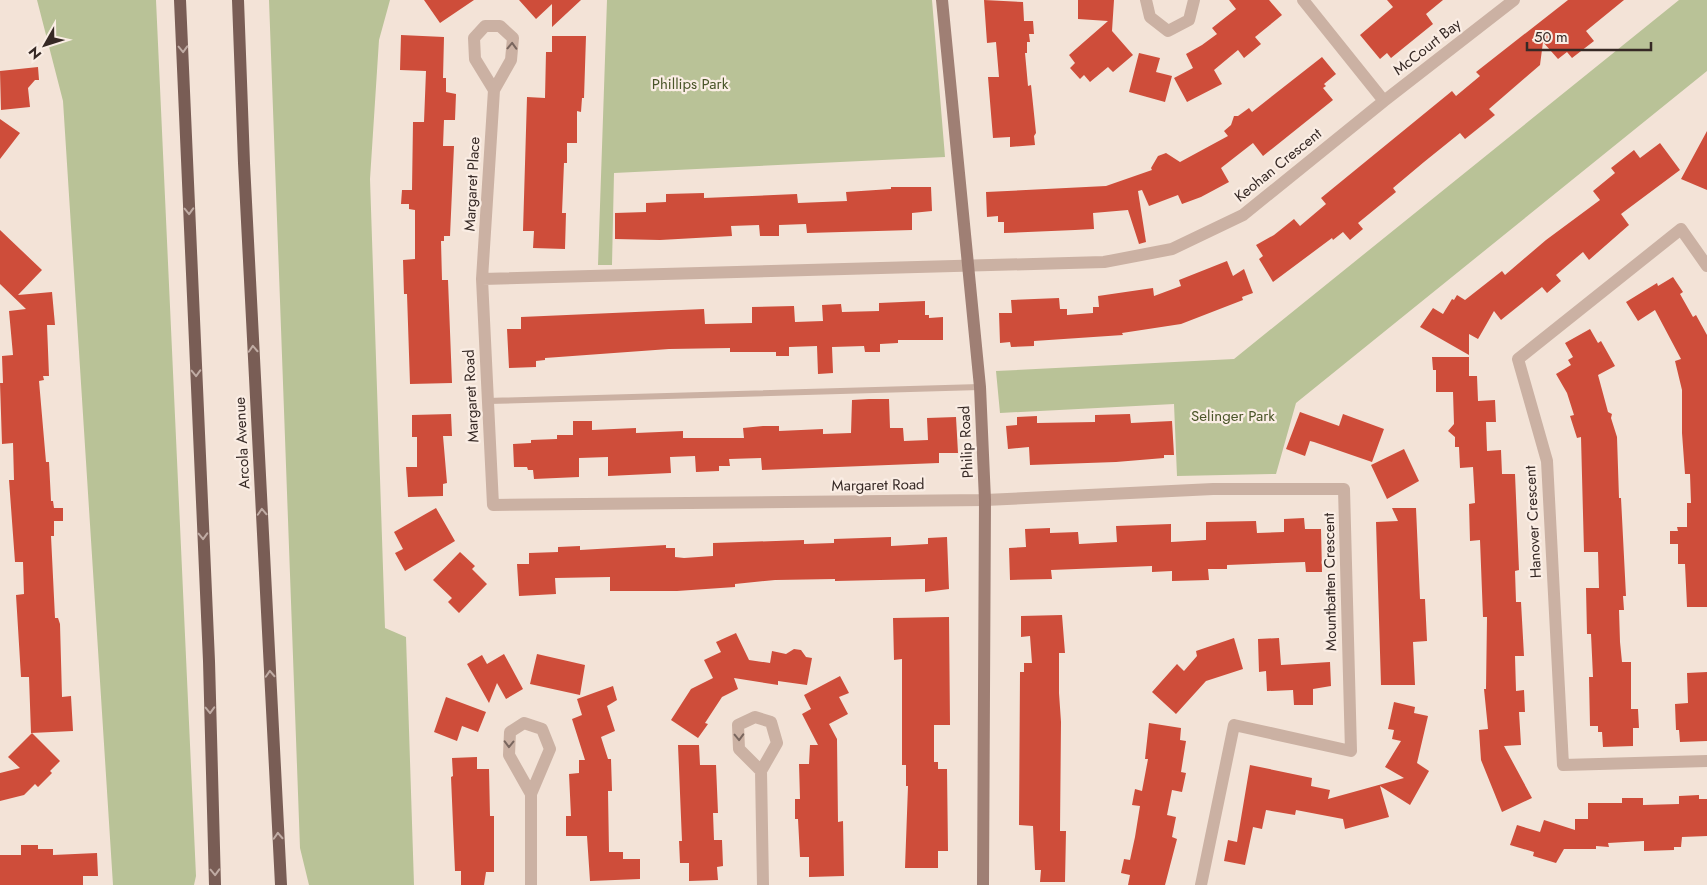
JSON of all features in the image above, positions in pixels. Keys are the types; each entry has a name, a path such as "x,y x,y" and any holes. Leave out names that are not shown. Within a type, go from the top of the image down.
{"main road":[{"path":"180,0 208,641 216,885"},
{"name":"Arcola Avenue","path":"238,0 244,164 281,885"}],"street":[{"name":"Philip Road","path":"942,0 980,387 985,500 983,885"},
{"path":"1146,0 1150,17 1168,31 1190,20 1194,0"},
{"path":"1303,0 1384,102"},
{"name":"McCourt Bay","path":"1384,102 1514,0"},
{"name":"Margaret Place","path":"482,279 494,90 511,60 513,38 500,26 486,26 474,38 475,59 494,90"},
{"name":"Keohan Crescent","path":"968,267 1104,262 1172,249 1243,215 1384,102"},
{"name":"Hanover Crescent","path":"1707,266 1681,229 1518,359 1547,460 1563,765 1707,761"},
{"path":"482,279 968,267"},
{"name":"Margaret Road","path":"482,279 492,505 985,500"},
{"name":"Mountbatten Crescent","path":"985,500 1213,489 1344,489 1351,751 1234,726 1201,885"},
{"path":"531,794 509,755 510,732 524,723 542,729 550,749 531,794 531,885"},
{"path":"762,771 763,885"}],"lane":[{"path":"488,401 980,387"}],"green space":[{"path":"37,0 156,0 196,876 194,885 113,885 63,101"},
{"path":"269,0 390,0 379,40 370,179 385,628 406,637 414,885 309,885 300,848"},
{"name":"Phillips Park","path":"607,0 932,0 945,157 614,173 612,265 598,265"},
{"name":"Selinger Park","path":"1679,0 1707,0 1707,71 1296,403 1276,474 1177,476 1174,404 1000,413 996,371 1234,359"}],"building":[{"path":"424,0 474,0 440,23"},
{"path":"519,0 581,0 552,27 552,4 536,19"},
{"path":"984,0 1023,2 1024,21 1033,21 1034,34 1029,34 1030,42 1027,42 1027,53 1025,53 1028,86 1031,85 1036,133 1034,136 1035,145 1010,147 1010,137 993,138 988,77 999,77 996,42 987,43"},
{"path":"1078,0 1114,0 1112,31 1133,55 1113,72 1108,67 1090,82 1084,75 1080,79 1070,68 1075,63 1069,55 1108,21 1078,19"},
{"path":"1229,0 1269,0 1282,15 1255,37 1261,44 1244,58 1238,50 1214,70 1222,84 1187,102 1174,78 1193,68 1186,54 1217,34 1212,28 1236,9"},
{"path":"1387,0 1443,0 1426,14 1433,24 1391,58 1387,53 1380,59 1360,35 1393,7"},
{"path":"1568,0 1624,0 1586,31 1594,41 1572,58 1567,52 1558,59 1543,42 1540,65 1489,109 1495,115 1465,139 1460,133 1393,188 1396,192 1358,223 1363,229 1350,240 1343,232 1333,240 1332,238 1273,282 1259,259 1263,256 1256,245 1274,235 1294,219 1300,226 1326,204 1321,198 1452,91 1456,96 1480,76 1476,72"},
{"path":"401,35 444,37 443,78 446,78 446,92 456,94 455,120 444,120 443,146 454,146 450,236 444,236 444,241 441,241 442,280 448,280 452,383 410,384 407,294 404,294 403,260 415,259 415,210 409,209 409,204 401,204 402,190 412,190 413,122 424,122 426,71 400,70"},
{"path":"552,36 586,36 584,98 582,98 581,112 577,111 577,143 567,143 567,163 564,163 562,213 566,213 565,249 533,248 534,231 523,231 527,97 545,98 546,52 552,52"},
{"path":"1139,53 1160,58 1156,72 1172,76 1165,102 1129,92"},
{"path":"1322,57 1336,74 1324,84 1326,86 1323,88 1333,100 1263,156 1253,143 1221,168 1229,182 1201,197 1182,204 1178,195 1149,206 1142,190 1138,191 1146,242 1139,244 1128,210 1093,213 1094,229 1075,230 1004,233 1004,222 998,222 998,216 987,217 986,192 1106,186 1152,170 1151,168 1158,156 1166,153 1180,162 1228,136 1224,131 1231,125 1234,116 1238,116 1249,108 1252,112"},
{"path":"38,67 39,80 35,80 28,88 30,107 1,110 0,71"},
{"path":"0,119 20,133 0,159"},
{"path":"1707,131 1707,190 1681,179"},
{"path":"1660,143 1680,170 1621,214 1629,225 1589,260 1583,252 1556,275 1561,281 1547,293 1542,287 1501,320 1494,311 1478,339 1469,334 1469,355 1420,327 1433,308 1443,314 1452,299 1454,300 1457,295 1465,300 1502,271 1505,275 1546,240 1600,200 1593,191 1615,173 1611,168 1634,150 1640,158"},
{"path":"891,187 931,187 932,211 912,213 912,230 807,233 806,224 779,225 779,236 760,236 759,225 731,226 732,236 660,240 615,239 615,213 646,212 646,203 666,202 666,194 704,193 704,198 797,194 798,203 847,201 846,192 891,189"},
{"path":"0,230 42,270 18,295 52,292 55,325 47,325 49,376 43,376 44,380 39,381 46,462 49,462 51,501 53,501 54,508 63,508 63,521 54,521 54,536 51,536 55,618 58,618 60,624 62,697 71,696 73,731 31,733 29,677 21,677 16,595 24,594 23,562 15,562 9,480 14,480 13,443 2,444 0,383 3,383 2,356 13,355 9,311 26,309 0,284"},
{"path":"1227,261 1233,276 1244,269 1253,293 1242,297 1243,300 1181,324 1122,333 1123,335 1034,341 1034,346 1011,347 1010,342 1000,343 999,313 1012,313 1011,300 1059,298 1060,309 1067,309 1067,315 1093,313 1093,307 1099,307 1098,296 1153,288 1154,296 1181,286 1179,280"},
{"path":"1673,277 1683,292 1680,294 1693,317 1696,315 1707,335 1707,607 1687,607 1685,564 1678,564 1678,544 1670,544 1670,531 1678,531 1677,527 1687,527 1687,503 1691,503 1690,474 1685,474 1682,433 1682,390 1675,361 1681,359 1655,310 1638,321 1626,302 1657,283 1658,286"},
{"path":"925,301 925,315 929,315 929,318 943,317 943,340 898,340 898,343 880,344 880,352 865,352 864,346 832,347 833,373 818,374 817,346 789,347 789,356 776,356 776,352 730,352 730,348 669,349 545,358 545,360 536,361 536,367 509,368 507,329 521,329 521,317 704,309 705,324 752,323 752,307 794,306 795,322 823,321 822,305 841,304 842,312 879,311 879,303"},
{"path":"1590,329 1598,343 1601,341 1615,366 1598,375 1608,412 1612,414 1611,418 1617,437 1626,596 1623,596 1624,610 1619,610 1620,642 1622,662 1631,662 1631,709 1638,709 1639,728 1633,728 1633,746 1603,747 1602,732 1598,732 1598,726 1590,726 1589,677 1593,677 1591,634 1587,634 1586,588 1599,588 1598,552 1584,552 1581,437 1577,438 1570,416 1574,415 1567,393 1556,374 1571,365 1568,360 1573,357 1565,343"},
{"path":"1432,357 1469,357 1469,376 1477,376 1478,401 1495,400 1496,422 1486,422 1487,451 1501,450 1502,474 1515,474 1519,570 1515,571 1516,602 1521,602 1524,656 1515,656 1516,691 1524,690 1525,712 1519,712 1521,745 1504,746 1532,798 1502,812 1481,760 1479,730 1488,729 1484,689 1486,689 1487,617 1483,617 1480,540 1470,541 1469,504 1475,503 1473,467 1460,468 1459,447 1455,447 1455,437 1448,431 1454,424 1453,392 1436,392 1436,370 1433,370"},
{"path":"889,399 890,428 903,428 904,441 928,440 927,418 956,417 958,453 939,453 939,463 762,470 761,458 729,459 730,466 719,466 719,471 696,472 695,456 670,457 671,473 608,476 608,457 579,458 579,477 534,479 533,470 528,470 527,467 514,467 513,444 531,443 531,440 557,439 557,435 573,435 573,421 592,421 592,430 636,428 636,433 683,431 683,438 744,438 743,428 763,426 779,426 779,431 823,429 823,434 851,433 852,400"},
{"path":"1300,412 1339,426 1343,414 1384,429 1372,462 1310,441 1305,456 1286,449"},
{"path":"451,414 452,436 443,436 447,483 443,484 443,496 408,497 406,467 417,467 417,437 412,437 412,415"},
{"path":"1130,414 1131,423 1172,421 1174,455 1164,455 1164,458 1116,462 1030,465 1029,447 1008,449 1006,426 1017,425 1017,417 1037,416 1037,423 1095,422 1095,415"},
{"path":"1404,449 1419,481 1387,499 1371,465"},
{"path":"436,508 455,541 405,571 395,553 403,549 394,532"},
{"path":"1392,508 1416,508 1420,599 1425,599 1427,641 1413,642 1415,685 1381,685 1376,522 1398,521"},
{"path":"1304,518 1305,529 1321,529 1322,572 1306,572 1305,562 1227,565 1227,569 1208,569 1209,580 1172,581 1172,571 1152,572 1152,566 1051,570 1052,579 1010,580 1009,548 1026,547 1025,529 1050,528 1050,533 1078,532 1079,544 1117,542 1116,526 1171,524 1171,542 1206,540 1206,522 1256,521 1257,533 1284,532 1284,519"},
{"path":"891,537 891,546 928,544 928,538 947,537 949,589 925,592 925,579 835,581 835,579 775,580 735,584 735,587 677,591 610,591 610,577 555,578 556,594 519,596 517,564 529,564 529,553 558,552 558,547 580,546 580,550 666,545 666,548 675,548 675,557 684,558 713,556 713,543 804,540 804,544 834,543 834,539"},
{"path":"460,552 475,566 472,569 487,584 459,613 448,602 452,598 433,580"},
{"path":"1062,615 1065,653 1059,653 1061,722 1060,831 1066,831 1065,882 1040,882 1041,870 1035,870 1033,826 1019,825 1020,672 1024,672 1024,663 1032,663 1030,636 1021,637 1021,616"},
{"path":"949,617 950,725 934,725 934,762 938,762 938,769 947,769 948,851 938,851 938,868 905,868 908,786 906,786 906,765 902,765 902,659 894,660 893,618"},
{"path":"736,633 749,660 770,663 772,651 786,654 794,649 801,650 806,657 812,658 807,685 778,681 778,685 734,678 738,689 722,697 705,723 708,724 698,738 671,720 691,689 713,678 704,660 721,652 716,642"},
{"path":"1234,638 1243,669 1206,681 1176,714 1152,692 1177,664 1184,671 1197,656 1196,651"},
{"path":"1279,638 1281,665 1330,662 1331,686 1313,689 1313,705 1294,705 1293,690 1267,691 1266,671 1259,672 1258,639"},
{"path":"504,654 523,689 506,699 497,683 489,703 467,664 482,655 487,664"},
{"path":"537,654 585,665 580,695 530,684"},
{"path":"1707,672 1707,741 1680,742 1679,730 1676,730 1675,704 1688,703 1687,673"},
{"path":"840,676 849,693 839,697 848,714 829,724 837,739 838,822 843,821 844,876 809,877 809,857 800,857 798,819 795,819 795,799 800,799 799,764 809,764 810,745 818,745 802,714 811,709 804,695"},
{"path":"613,686 617,700 607,706 615,731 601,737 608,759 611,759 612,791 608,791 609,852 623,852 623,859 640,859 640,879 590,881 587,836 566,836 566,816 571,816 569,774 579,773 579,760 585,760 572,719 582,715 577,699"},
{"path":"446,697 486,712 478,732 462,726 457,741 434,732"},
{"path":"1394,702 1415,707 1414,713 1428,716 1417,763 1429,771 1410,805 1380,786 1389,817 1345,829 1343,819 1296,810 1295,815 1266,810 1262,829 1253,827 1245,865 1224,861 1228,840 1237,842 1250,765 1312,778 1311,786 1330,790 1328,799 1404,778 1385,767 1401,741 1392,739 1394,730 1388,729"},
{"path":"1149,723 1181,728 1180,740 1186,741 1181,772 1186,773 1182,792 1172,790 1167,815 1176,817 1172,837 1177,839 1165,885 1128,885 1130,875 1121,873 1124,859 1130,860 1135,837 1140,806 1132,805 1135,789 1142,791 1148,759 1145,759"},
{"path":"32,733 60,761 50,771 52,773 38,787 35,784 24,795 0,801 0,773 20,768 8,757"},
{"path":"678,745 699,745 700,765 716,765 718,813 713,813 714,840 722,840 723,866 717,867 718,880 689,881 689,863 680,863 679,841 682,841"},
{"path":"477,757 477,769 489,769 490,816 494,816 494,872 486,872 484,885 461,885 461,871 455,871 451,777 453,776 452,758"},
{"path":"1699,795 1699,799 1707,799 1707,836 1682,837 1681,847 1674,847 1674,850 1644,851 1644,841 1608,843 1609,847 1596,846 1596,849 1564,849 1556,863 1533,856 1534,852 1510,845 1517,825 1540,832 1544,820 1575,830 1575,819 1588,819 1588,803 1622,803 1622,798 1643,798 1643,805 1679,804 1679,796"},
{"path":"21,845 38,845 38,849 53,849 53,855 97,853 98,876 83,876 83,885 0,885 0,855 21,855"}]}
